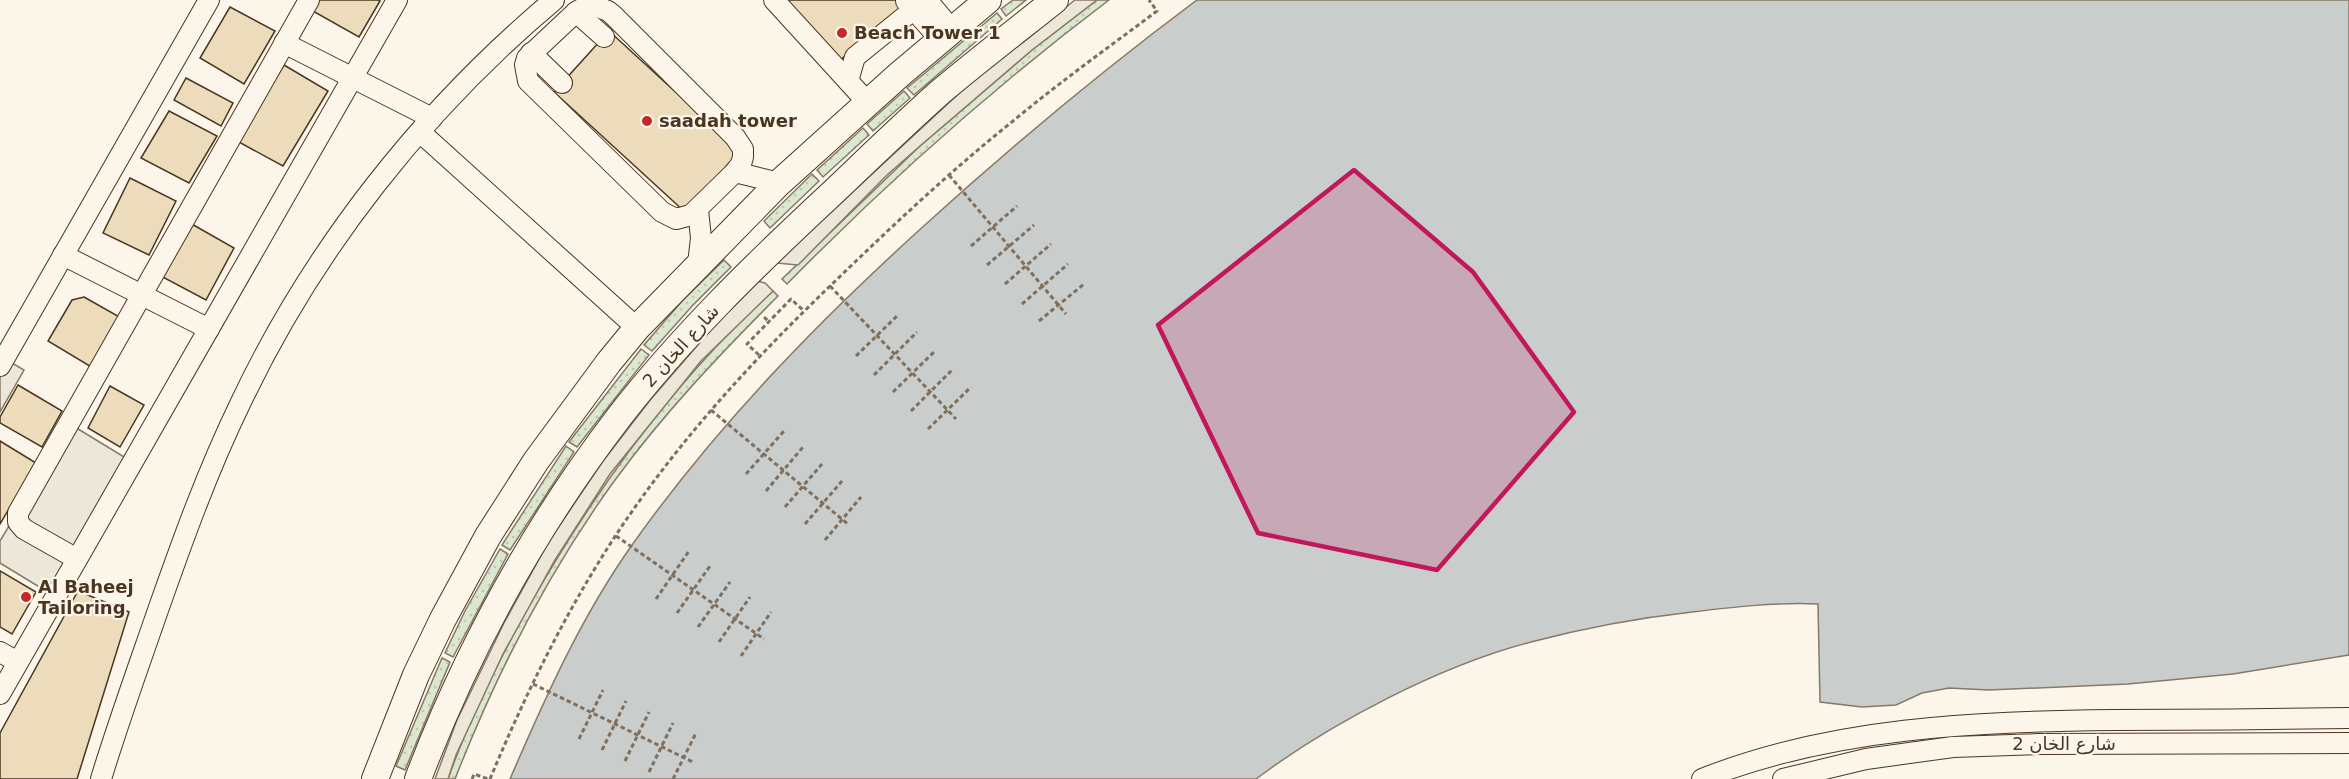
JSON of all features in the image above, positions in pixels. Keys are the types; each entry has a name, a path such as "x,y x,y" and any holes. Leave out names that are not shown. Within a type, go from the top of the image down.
{"main road":[{"path":"375,779 416,675 443,619 493,527 536,461 609,362 637,328 779,183 946,34 988,0"},
{"name":"شارع الخان 2","path":"418,779 468,663 513,577 561,498 641,391 684,340 757,263 939,94 1055,0"}],"street":[{"path":"0,366 209,0"},
{"path":"77,559 24,528 18,522 18,513 309,0"},
{"path":"0,694 397,0"},
{"path":"101,779 187,529 212,465 240,402 272,342 307,282 346,225 426,125 502,46 554,0"},
{"path":"774,0 869,104"},
{"path":"848,81 855,57 915,3 946,34"},
{"path":"589,6 602,8 613,15 740,143 743,157 741,164 698,210 684,218 676,219 662,212 532,86 528,81 525,65 531,53 576,12 589,6"},
{"path":"576,12 604,37"},
{"path":"284,43 352,78 426,125 637,328"},
{"path":"531,53 562,83"},
{"path":"735,172 779,183"},
{"path":"698,210 701,238 698,264"},
{"path":"63,255 209,328"},
{"path":"0,652 18,662"},
{"path":"1702,779 1785,752 1867,736 1937,726 2007,722 2349,718"},
{"path":"1867,736 1910,752"},
{"name":"شارع الخان 2","path":"1783,779 1910,752 1996,744 2349,742"}],"path":[{"path":"472,779 474,774 489,779 560,631 616,536 647,490 711,410 759,355 888,230 949,175 1022,113 1157,10 1149,0"},
{"path":"949,175 1066,314"},
{"path":"971,246 1017,206"},
{"path":"987,265 1034,225"},
{"path":"1005,284 1051,244"},
{"path":"1022,304 1068,264"},
{"path":"1039,321 1084,284"},
{"path":"830,286 956,419"},
{"path":"759,355 747,344 791,299 804,311"},
{"path":"856,356 899,314"},
{"path":"764,317 769,322"},
{"path":"874,375 917,332"},
{"path":"892,392 934,351"},
{"path":"911,411 953,369"},
{"path":"928,429 971,387"},
{"path":"711,410 849,525"},
{"path":"746,474 784,431"},
{"path":"766,490 803,447"},
{"path":"785,507 822,464"},
{"path":"805,524 842,481"},
{"path":"825,540 861,497"},
{"path":"616,536 764,639"},
{"path":"656,599 689,551"},
{"path":"677,613 710,566"},
{"path":"698,627 730,582"},
{"path":"719,642 750,597"},
{"path":"741,656 771,612"},
{"path":"533,684 693,762"},
{"path":"579,739 603,690"},
{"path":"602,750 626,701"},
{"path":"625,761 649,711"},
{"path":"649,772 673,723"},
{"path":"674,779 696,733"}],"highlighted area":[{"path":"1354,170 1473,272 1574,412 1437,570 1258,533 1158,325"}],"green space":[{"path":"1013,0 1026,0 1006,16 1001,9"},
{"path":"1097,0 1109,0 1024,67 943,136 864,208 787,284 782,279 920,146 1032,50"},
{"path":"997,13 1002,19 914,95 907,88"},
{"path":"904,91 910,98 873,131 867,124"},
{"path":"863,128 869,135 823,177 817,170"},
{"path":"812,174 819,181 770,228 764,221"},
{"path":"724,260 731,267 652,351 644,345 683,300"},
{"path":"773,291 778,296 673,408 634,455 591,515 546,587 506,662 455,779 448,779 475,713 506,648 581,520 638,439 669,400 702,362"},
{"path":"641,349 649,355 577,447 569,442"},
{"path":"566,446 574,452 510,550 502,545"},
{"path":"500,549 508,554 453,657 445,653 465,611"},
{"path":"442,658 450,662 405,770 396,766"}],"shaded area":[{"path":"1075,0 1097,0 1032,50 887,175 798,265 776,263 967,86"},
{"path":"1197,0 2349,0 2349,655 2233,674 2128,684 1989,690 1949,688 1922,693 1896,705 1862,707 1820,702 1818,604 1755,605 1672,614 1611,624 1496,652 1424,681 1352,717 1256,779 510,779 565,659 596,601 632,545 664,502 731,420 839,306 950,202 1089,84"},
{"path":"757,281 765,283 773,291 701,361 610,474 555,560 503,654 456,755 448,779 435,779 457,720 504,623 549,541 603,461 651,399"},
{"path":"0,356 24,370 0,412"},
{"path":"70,424 134,463 54,596 0,563 0,541"}],"building":[{"path":"317,0 380,1 359,37 311,10"},
{"name":"Beach Tower 1","path":"785,0 899,0 904,5 838,62"},
{"path":"230,7 275,31 244,84 200,58"},
{"name":"saadah tower","path":"609,31 740,151 685,212 554,92"},
{"path":"284,65 328,91 283,166 237,141"},
{"path":"186,78 233,103 221,126 174,100"},
{"path":"169,111 217,136 189,183 141,158"},
{"path":"130,178 176,201 149,255 103,233"},
{"path":"190,223 234,248 206,300 157,274"},
{"path":"84,297 123,319 93,368 48,341 72,300"},
{"path":"18,385 62,411 42,447 0,423 0,417"},
{"path":"110,386 144,405 120,447 88,428"},
{"path":"0,441 36,463 0,524"},
{"path":"0,571 36,592 12,634 0,627"},
{"path":"78,591 129,612 77,779 0,779 0,733"}],"place":[{"name":"Beach Tower 1","path":"842,33"},
{"name":"saadah tower","path":"647,121"},
{"name":"Al Baheej Tailoring","path":"26,597"}]}
